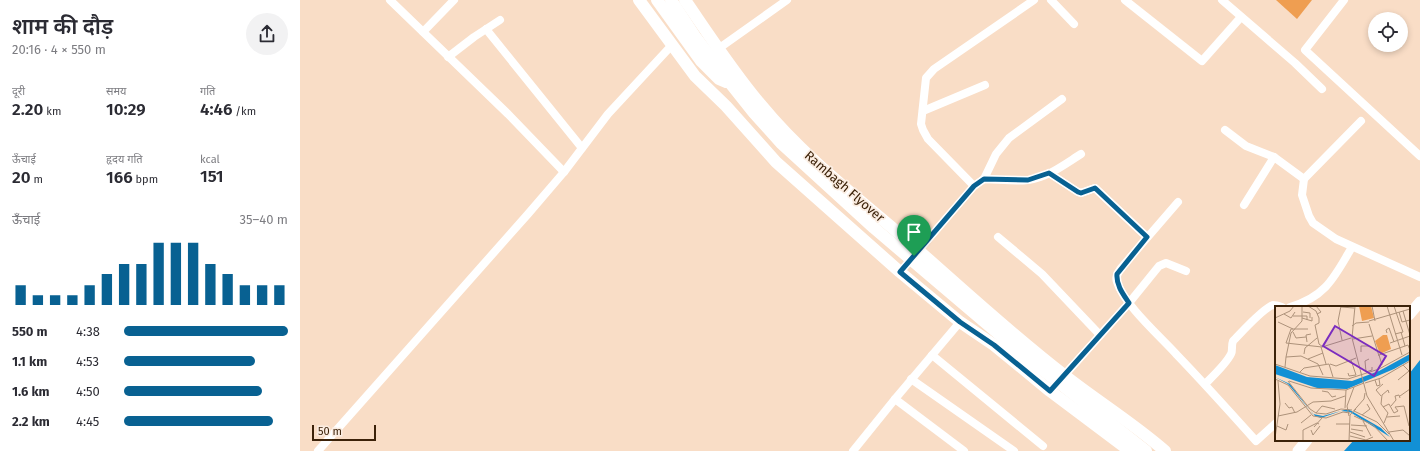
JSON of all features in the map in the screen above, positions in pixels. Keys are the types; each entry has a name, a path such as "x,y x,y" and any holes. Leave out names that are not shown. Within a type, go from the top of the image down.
{"main road":[{"path":"639,0 695,76 726,106 776,162 900,272 960,322 994,345 1050,391 1130,451"},
{"path":"657,0 709,70 718,78 731,84"},
{"name":"Rambagh Flyover","path":"671,0 696,38 731,84 754,113 781,143 831,190 1020,352 1146,451"},
{"path":"678,0 701,35 781,135 825,178 1014,341 1119,422 1152,451"},
{"name":"Rambagh Flyover","path":"684,0 718,49 761,105 788,135 819,165 1009,330 1064,375 1142,431 1165,451"},
{"path":"1410,315 1420,302"},
{"path":"1298,451 1306,441"}],"street":[{"path":"390,0 508,114 564,172"},
{"path":"422,32 454,0"},
{"path":"718,49 787,0"},
{"path":"974,186 925,135 921,124 925,85 929,74 1034,0"},
{"path":"1051,0 1074,24"},
{"path":"1125,0 1202,61 1241,17"},
{"path":"1222,0 1295,63 1322,89"},
{"path":"1344,0 1305,50 1420,156"},
{"path":"448,57 500,20"},
{"path":"486,29 582,148"},
{"path":"318,451 528,214 564,172 608,114 672,45"},
{"path":"923,111 984,85"},
{"path":"900,272 974,186 984,179 996,154 1009,138 1062,100"},
{"path":"1361,121 1304,179 1302,195 1309,216 1314,223 1336,240 1420,277"},
{"path":"1225,130 1246,146 1274,157 1304,179"},
{"path":"984,179 1028,180 1049,173 1081,154"},
{"path":"1244,205 1274,157"},
{"path":"1049,173 1081,193 1095,188 1147,237"},
{"path":"1178,202 1117,274 1116,280 1119,287 1129,303 1256,441 1275,424"},
{"path":"998,237 1042,274 1100,335"},
{"path":"1296,306 1323,291 1328,286 1352,246"},
{"path":"1050,391 1129,303 1159,266 1163,264 1172,264 1186,271"},
{"path":"1205,384 1230,356 1233,342 1254,320 1271,306 1278,306"},
{"path":"853,451 960,322"},
{"path":"932,355 1043,446"},
{"path":"911,380 1014,451"},
{"path":"895,399 964,451"}],"shaded area":[{"path":"1276,0 1312,0 1297,19"}],"water":[{"path":"1420,360 1420,451 1344,451 1353,441 1410,441 1410,373"}],"route":[{"path":"1049,173 1081,193 1086,192 1091,188 1095,188 1147,237 1117,274 1116,280 1129,303 1050,391 994,345 960,322 900,272 914,256 974,186 980,181 984,179 1028,180 1038,178 1049,173"}]}
